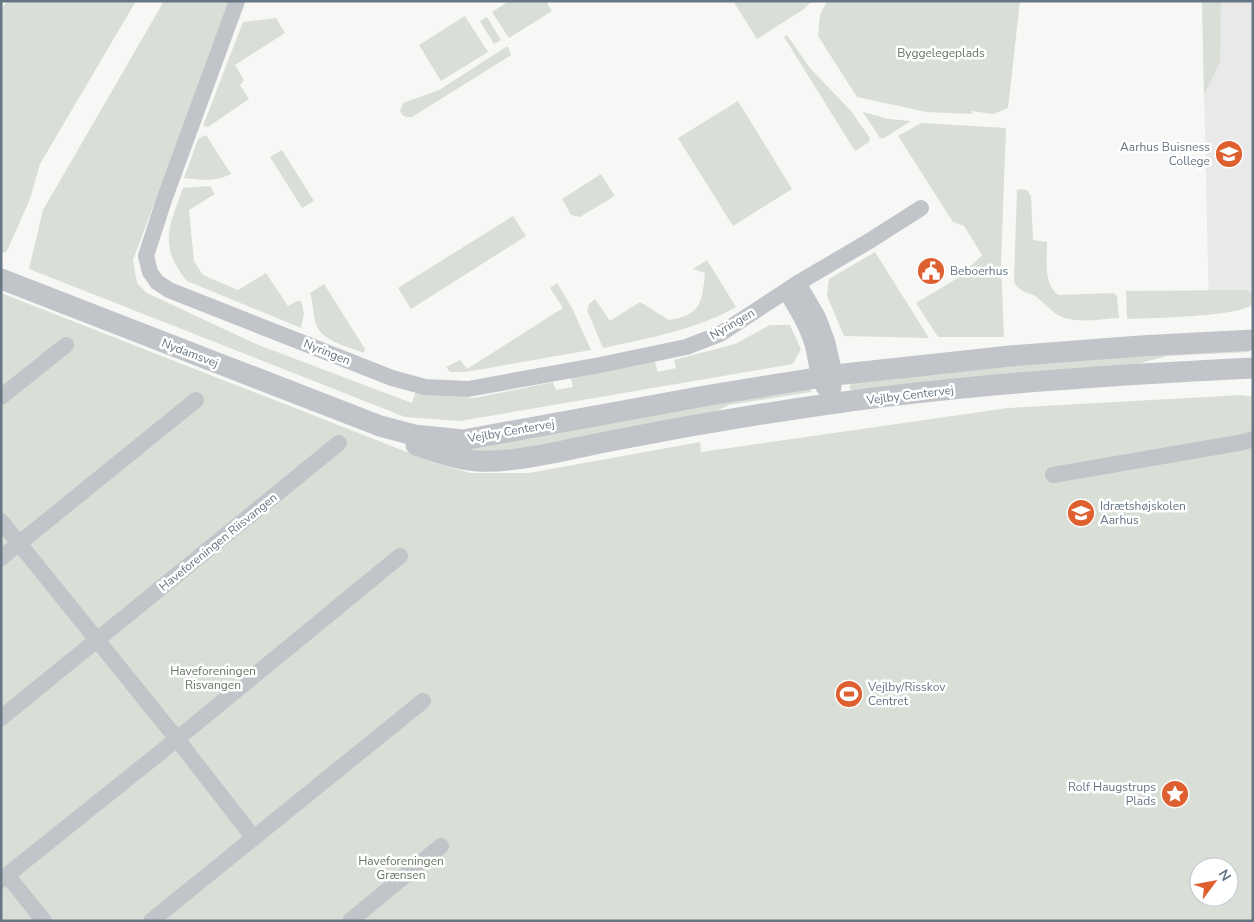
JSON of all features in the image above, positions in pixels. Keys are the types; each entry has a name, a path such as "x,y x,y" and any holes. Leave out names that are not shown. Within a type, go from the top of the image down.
{"street":[{"name":"Nyringen","path":"237,1 164,200 146,256 150,272 157,282 169,290 392,378 425,387 468,390 600,366 686,347 720,334 792,287 921,208"},
{"name":"Nydamsvej","path":"1,278 380,426"},
{"path":"792,287 818,317 827,341 827,376 831,404"},
{"name":"Vejlby Centervej","path":"380,426 414,435 463,440 710,395 827,376 1010,356 1253,340"},
{"path":"1,397 66,344"},
{"name":"Vejlby Centervej","path":"380,426 409,443 461,459 497,461 687,426 831,404 1014,383 1118,374 1253,368"},
{"path":"1,558 196,400"},
{"path":"1053,474 1253,439"},
{"name":"Haveforeningen Riisvangen","path":"1,718 339,443"},
{"path":"1,521 177,739 253,837"},
{"path":"44,921 4,877 177,739 400,556"},
{"path":"151,921 423,701"},
{"path":"350,921 441,846"}],"shaded area":[{"name":"Aarhus Buisness College","path":"1202,1 1253,1 1253,306 1209,308"}],"green space":[{"path":"8,1 136,1 40,164 30,199 7,251 1,254 1,8"},
{"path":"164,1 230,1 133,260 137,283 147,293 256,344 412,403 415,393 475,398 553,382 556,390 573,387 570,376 654,359 658,372 676,368 674,360 735,344 770,325 790,325 801,349 793,364 460,421 405,417 29,269 43,210"},
{"path":"509,1 546,1 552,11 509,38 492,12"},
{"path":"733,1 812,1 804,9 757,39"},
{"name":"Byggelegeplads","path":"827,1 1020,1 1008,108 993,114 971,111 972,114 926,112 857,97 818,36 820,15"},
{"path":"1202,1 1221,1 1220,62 1204,95"},
{"path":"465,16 488,52 441,81 419,45"},
{"path":"487,17 501,40 494,44 480,21"},
{"path":"276,18 285,33 235,65 244,80 240,85 249,99 208,127 203,126 243,22"},
{"path":"787,35 810,68 851,111 870,138 869,142 855,151 784,37"},
{"path":"508,47 511,55 412,117 405,117 401,113 403,103 439,90"},
{"path":"738,101 792,189 733,226 678,138"},
{"path":"863,112 889,119 911,121 884,138 880,138"},
{"path":"921,123 1006,128 1001,265 1004,337 938,337 916,303 961,276 982,255 964,226 953,222 898,136"},
{"path":"206,135 231,174 214,179 184,178 198,139"},
{"path":"282,150 314,201 302,208 270,157"},
{"path":"601,174 614,195 613,197 580,217 571,215 562,199"},
{"path":"210,186 215,194 189,210 194,261 203,275 238,290 266,273 288,306 301,301 304,314 301,328 187,281 178,268 172,257 169,236 170,225 183,188"},
{"path":"1017,190 1027,190 1031,196 1033,240 1047,242 1048,278 1054,291 1059,295 1114,293 1117,296 1119,318 1074,320 1060,316 1035,296 1017,287 1014,281"},
{"path":"513,216 526,236 411,309 398,288"},
{"path":"875,252 929,338 844,336 827,296 829,279"},
{"path":"707,260 736,307 705,322 654,337 603,348 587,310 589,304 595,299 610,321 640,302 669,320 680,318 694,311 701,300 705,273 693,269"},
{"path":"557,283 572,308 591,350 466,372 450,372 446,367 460,360 467,369 563,308 550,288"},
{"path":"324,284 365,349 364,353 335,342 318,328 310,293"},
{"path":"1247,290 1252,294 1253,304 1231,312 1127,319 1126,291"},
{"name":"Vejlby/Risskov Centret","path":"1,293 435,463 470,473 529,473 700,442 701,452 1008,408 1242,395 1253,397 1253,921 1,921 1,315 3,313 1,312"},
{"path":"1250,350 1249,352 1167,356 1130,366 852,391 849,387 852,381 1172,351"},
{"path":"811,388 811,392 729,405 708,415 524,449 483,454 433,442"}],"place":[{"name":"Aarhus Buisness College","path":"1229,154"},
{"name":"Beboerhus","path":"931,271"},
{"name":"Idrætshøjskolen Aarhus","path":"1081,513"},
{"name":"Vejlby/Risskov Centret","path":"849,694"},
{"name":"Rolf Haugstrups Plads","path":"1175,794"}],"park label":[{"name":"Haveforeningen Risvangen","path":"213,678"},
{"name":"Haveforeningen Grænsen","path":"401,868"}]}
